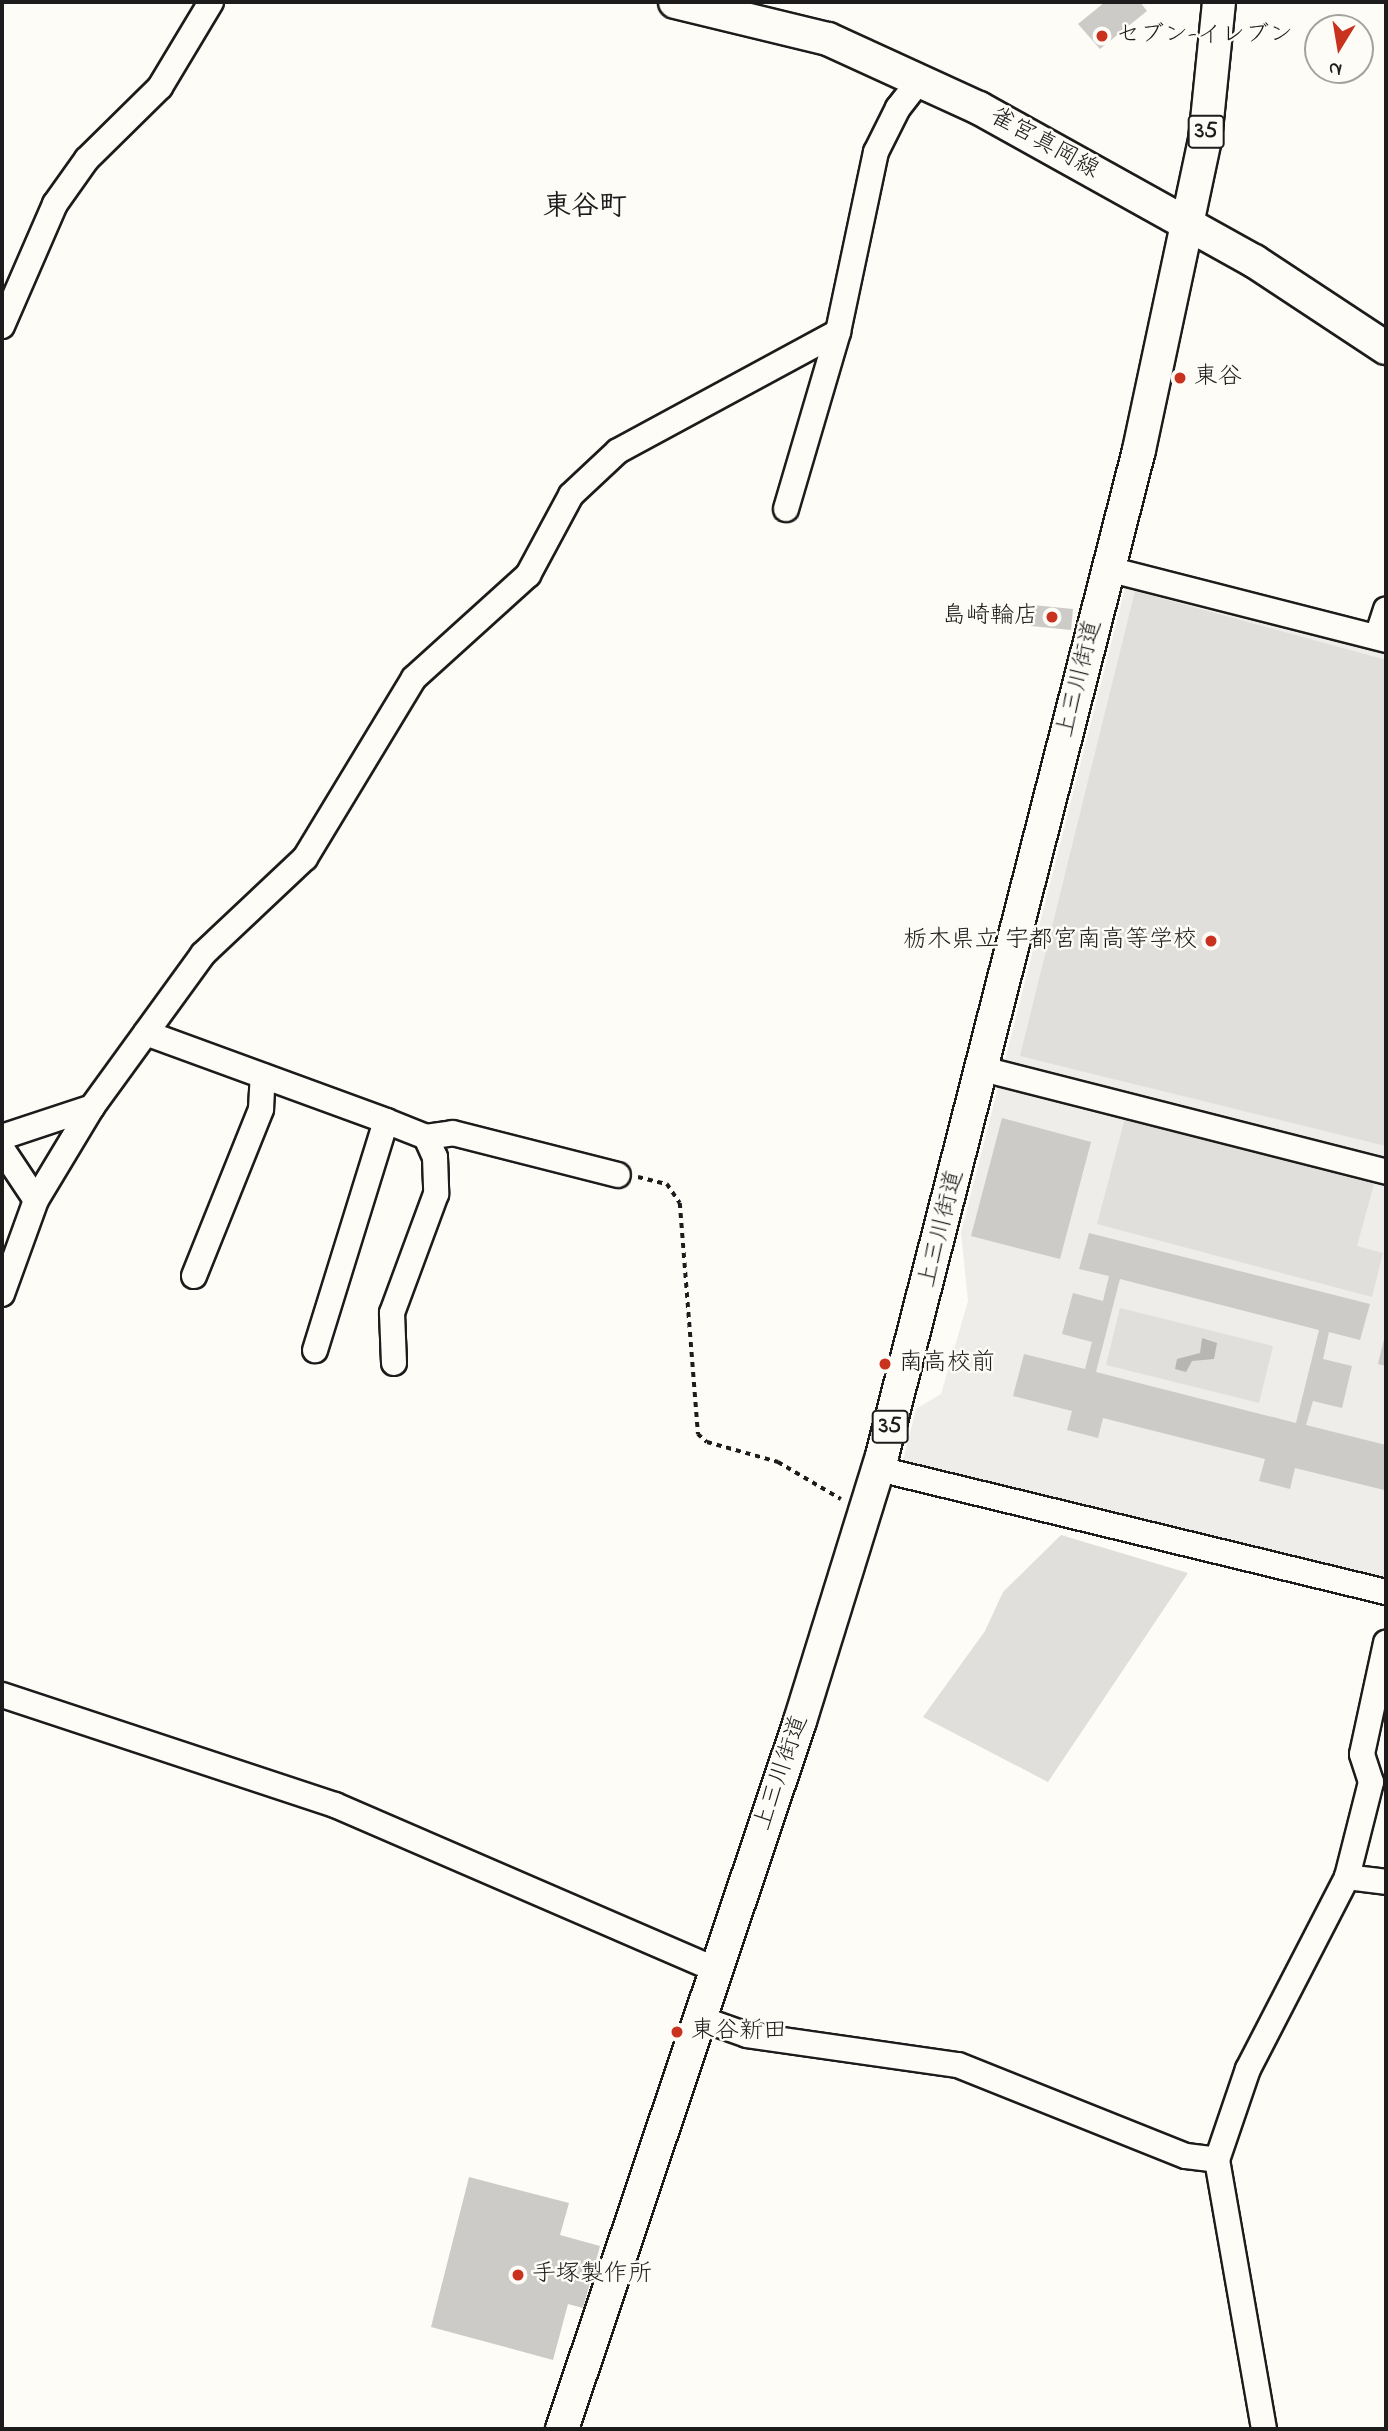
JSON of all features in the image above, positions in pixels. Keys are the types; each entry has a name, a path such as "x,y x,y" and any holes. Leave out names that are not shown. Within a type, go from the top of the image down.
{"main road":[{"name":"雀宮真岡線","path":"675,2 828,39 921,79 1334,310 1386,348"},
{"name":"上三川街道","path":"562,2429 716,1970 879,1469 983,1069 1108,569 1189,227 1212,94 1219,2"}],"street":[{"path":"2,327 55,204 87,159 160,87 211,2"},
{"path":"786,509 838,332 876,152 898,108 921,79"},
{"path":"2,1294 36,1200 92,1107 203,954 305,858 414,678 528,575 571,495 618,451 838,332"},
{"path":"1108,569 1382,639 1386,609"},
{"path":"146,1033 426,1137 453,1133 618,1175"},
{"path":"983,1069 1386,1172"},
{"path":"194,1276 261,1109 263,1076"},
{"path":"2,1137 92,1107"},
{"path":"315,1349 386,1121"},
{"path":"394,1363 392,1313 436,1194 435,1157 426,1137"},
{"path":"2,1149 36,1200"},
{"path":"879,1469 1386,1592"},
{"path":"1264,2429 1217,2161 1248,2069 1347,1877 1371,1782 1362,1754 1386,1643"},
{"path":"2,1695 335,1805 716,1970"},
{"path":"1347,1877 1386,1882"},
{"path":"699,2018 747,2035 958,2064 1186,2156 1217,2161"}],"path":[{"path":"618,1175 667,1184 680,1203 698,1434 707,1442 778,1462 867,1509"}],"shaded area":[{"name":"栃木県立 宇都宮南高等学校","path":"1127,581 1386,649 1386,1580 902,1464 916,1409 941,1394 968,1301 961,1233"},
{"path":"1135,591 1386,660 1386,1146 1020,1056"},
{"path":"1125,1118 1374,1184 1357,1246 1383,1253 1372,1297 1097,1224"},
{"path":"1120,1308 1273,1346 1259,1403 1106,1365"},
{"path":"1202,1338 1217,1343 1214,1359 1192,1361 1186,1372 1175,1369 1177,1359 1200,1353"},
{"path":"1061,1535 1188,1573 1048,1782 923,1717 985,1631 1003,1592"}],"building":[{"name":"セブン-イレブン","path":"1105,2 1140,2 1147,11 1100,49 1078,24"},
{"name":"島崎輪店","path":"1033,605 1073,609 1071,630 1031,626"},
{"path":"1002,1118 1091,1142 1060,1259 971,1236"},
{"path":"1089,1233 1370,1304 1360,1340 1329,1332 1323,1359 1352,1366 1342,1408 1313,1401 1306,1425 1386,1445 1384,1490 1295,1468 1290,1489 1259,1481 1265,1459 1103,1418 1098,1438 1067,1430 1072,1411 1013,1396 1024,1354 1085,1369 1092,1342 1062,1334 1073,1293 1103,1301 1109,1276 1079,1269","holes":["1120,1279 1319,1330 1296,1423 1096,1372"]},
{"path":"1386,1335 1386,1366 1378,1364"},
{"name":"手塚製作所","path":"469,2177 569,2203 560,2235 600,2246 583,2308 568,2304 553,2360 431,2327"}],"place":[{"name":"セブン-イレブン","path":"1102,36"},
{"name":"東谷","path":"1180,378"},
{"name":"島崎輪店","path":"1052,617"},
{"name":"栃木県立 宇都宮南高等学校","path":"1211,941"},
{"name":"南高校前","path":"885,1364"},
{"name":"東谷新田","path":"677,2032"},
{"name":"手塚製作所","path":"518,2275"}],"district":[{"name":"東谷町","path":"585,208"}]}
